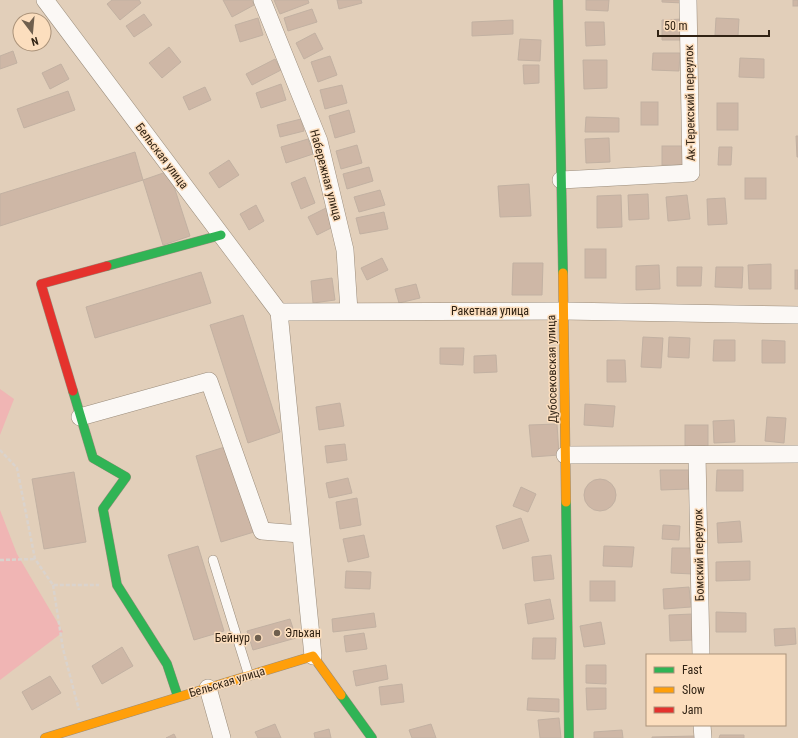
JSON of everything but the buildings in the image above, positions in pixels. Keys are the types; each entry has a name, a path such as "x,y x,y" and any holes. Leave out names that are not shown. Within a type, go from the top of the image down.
{"street":[{"name":"Бельская улица","path":"45,0 279,312"},
{"name":"Набережная улица","path":"262,0 319,141 345,250 349,311"},
{"name":"Дубосековская улица","path":"558,0 564,311 569,738"},
{"name":"Ак-Терекский переулок","path":"561,180 691,173 688,0"},
{"path":"178,697 168,664 117,585 103,509 126,477 93,458 41,284 221,235"},
{"name":"Ракетная улица","path":"279,312 564,311 798,315"},
{"path":"279,312 313,656 372,738"},
{"path":"80,416 210,381 262,531 300,534"},
{"path":"565,455 798,454"},
{"name":"Бомский переулок","path":"697,455 701,654"},
{"name":"Бельская улица","path":"45,738 313,656"},
{"path":"208,688 222,738"},
{"path":"702,726 703,738"}],"lane":[{"path":"213,560 249,676"}],"path":[{"path":"0,450 17,468 35,558 53,585 63,649 83,726"},
{"path":"0,560 35,558"},
{"path":"53,585 117,585"}],"shaded area":[{"path":"0,389 14,399 0,435"},
{"path":"0,510 17,554 63,632 0,680"}],"traffic: fast":[{"path":"558,0 563,273"},
{"path":"107,266 221,235"},
{"path":"73,391 93,458 126,477 103,509 117,585 167,664 178,697"},
{"path":"566,502 569,738"},
{"path":"341,695 372,738"}],"traffic: slow":[{"path":"563,273 566,502"},
{"path":"45,738 313,656 341,695"}],"traffic: jam":[{"path":"73,391 41,284 107,266"}],"place":[{"name":"Эльхан","path":"277,633"},
{"name":"Бейнур","path":"258,638"}]}
